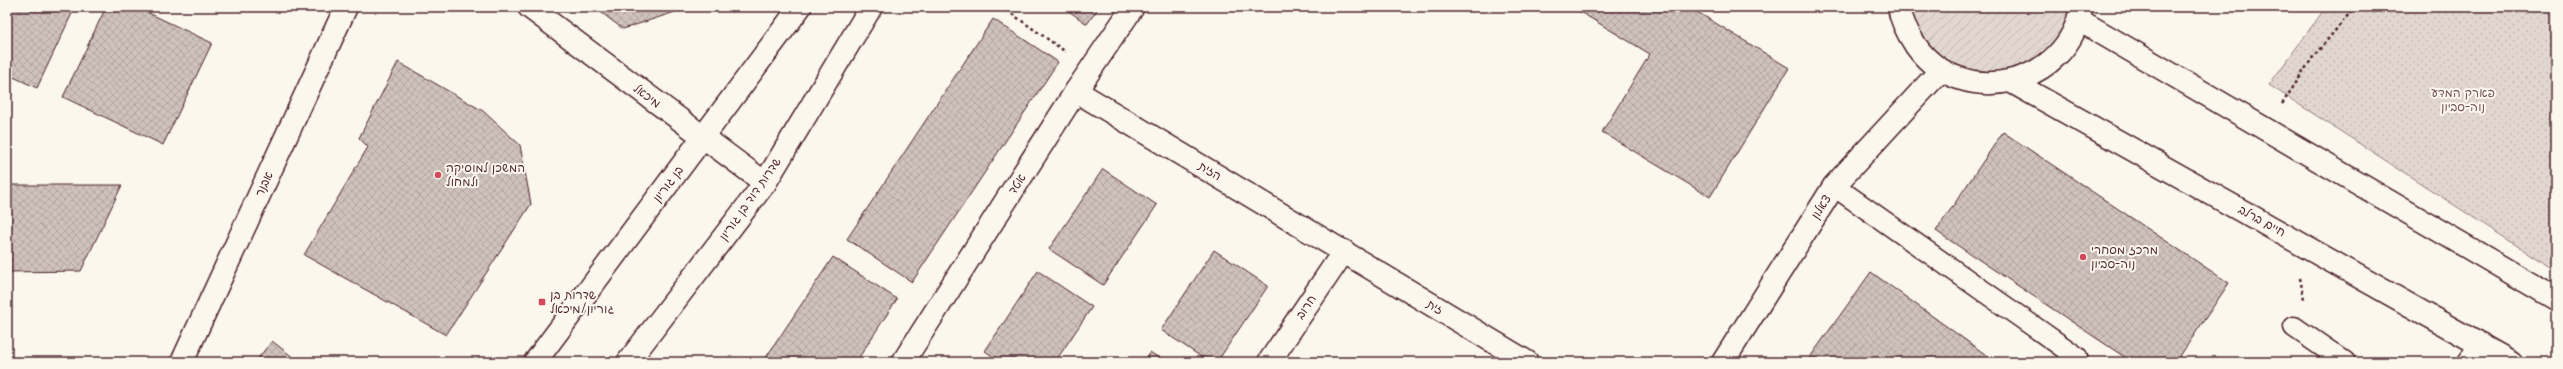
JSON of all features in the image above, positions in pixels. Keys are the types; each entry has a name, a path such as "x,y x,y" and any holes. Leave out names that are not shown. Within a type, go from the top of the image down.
{"street":[{"name":"אבנר","path":"182,362 346,7"},
{"name":"מיכאל","path":"529,7 702,138 765,183"},
{"name":"בן גוריון","path":"536,362 800,7"},
{"name":"שדרות דוד בן גוריון","path":"628,362 765,183 871,7"},
{"name":"אטד","path":"904,362 1076,91 1132,7"},
{"path":"1899,7 1908,34 1922,54 1941,70 1969,81 1987,84 2012,82 2041,70 2064,48 2080,14 2266,128 2556,299"},
{"name":"צאלון","path":"1723,362 1834,186 1941,70"},
{"name":"חיים ברלב","path":"2012,82 2480,343 2511,362"},
{"name":"הזית","path":"1076,91 1344,251"},
{"name":"חרוב","path":"1269,362 1344,251"},
{"name":"זית","path":"1344,251 1527,362"}],"lane":[{"path":"1834,186 2077,357"},
{"path":"2294,327 2345,362"},
{"path":"2468,362 2480,343"}],"path":[{"path":"1002,7 1091,69"},
{"path":"2266,128 2313,57 2355,7"},
{"path":"2291,237 2313,340"}],"green space":[{"path":"1902,7 2077,7 2063,42 2011,79 1941,67"},
{"name":"פארק המדע נוה-סביון","path":"2326,7 2556,7 2556,271 2269,85"}],"building":[{"path":"7,7 75,7 37,88 7,74"},
{"path":"106,7 136,7 212,43 163,145 63,97"},
{"path":"594,7 678,7 675,12 623,29"},
{"path":"1063,7 1099,7 1087,24"},
{"path":"1572,7 1696,7 1694,10 1789,68 1710,197 1602,132 1650,54"},
{"path":"993,19 1058,62 912,282 847,239"},
{"name":"המשכן למוסיקה ולמחול","path":"398,62 483,111 520,145 531,204 446,335 304,255 368,147 359,138"},
{"name":"מרכז מסחרי נוה-סביון","path":"2003,132 2229,283 2176,362 2132,362 1936,231"},
{"path":"1103,169 1157,205 1103,285 1049,249"},
{"path":"7,185 122,185 81,271 7,272"},
{"path":"1214,250 1268,286 1217,362 1209,362 1161,330"},
{"path":"833,257 897,299 856,362 763,362"},
{"path":"1038,271 1092,307 1055,362 1001,362 985,351"},
{"path":"1871,272 1996,362 1808,360"},
{"path":"272,341 299,362 255,362"},
{"path":"1150,352 1165,362 1143,362"}],"place":[{"name":"המשכן למוסיקה ולמחול","path":"438,175"},
{"name":"מרכז מסחרי נוה-סביון","path":"2083,257"},
{"name":"שדרות בן גוריון/מיכאל","path":"542,302"}]}
